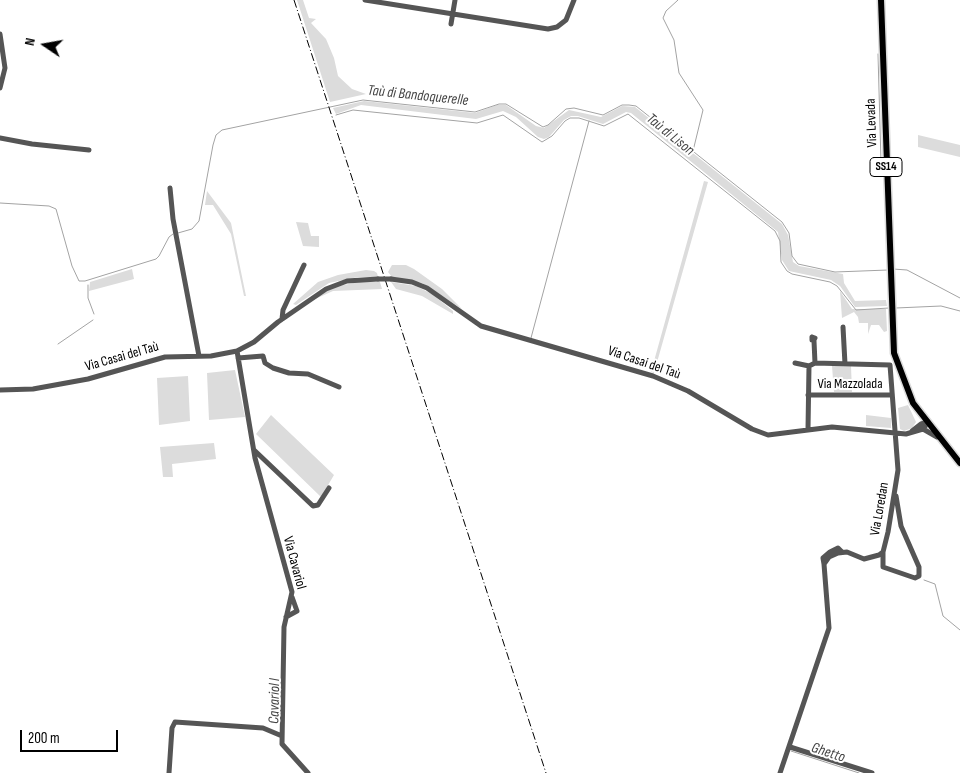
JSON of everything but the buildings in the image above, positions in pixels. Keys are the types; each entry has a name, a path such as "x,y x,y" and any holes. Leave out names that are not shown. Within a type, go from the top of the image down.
{"main road":[{"name":"Via Levada","path":"881,0 892,334 895,359 915,407"},
{"name":"SS14","path":"915,407 960,463"}],"street":[{"path":"365,0 548,29 557,27 566,20 574,0"},
{"path":"451,24 455,0"},
{"path":"0,34 5,68 0,88"},
{"path":"0,138 32,144 89,150"},
{"path":"170,188 173,220 199,356"},
{"path":"282,319 283,310 304,265"},
{"name":"Via Casai del Taù","path":"0,390 33,389 88,379 165,357 221,355 237,352 254,342 315,295 336,284 358,280 391,279 412,282 427,288 480,326 627,367 665,381 720,408 757,432 768,435 832,427 896,434 910,433 928,422"},
{"path":"795,363 845,364 843,327"},
{"path":"808,429 808,395 814,340"},
{"name":"Via Cavariol","path":"237,352 254,450 292,596 286,616 282,736"},
{"path":"238,358 263,356 265,363 273,368 289,373 308,374 339,387"},
{"name":"Via Loredan","path":"780,773 829,628 824,564 833,554 842,552 864,559 883,552 895,491 898,470 891,367 887,364 845,364"},
{"name":"Via Mazzolada","path":"808,395 892,395"},
{"path":"915,407 920,418 921,427 943,441"},
{"path":"254,450 313,506 318,505 329,488"},
{"path":"883,552 883,567 915,578 919,576 919,567 901,526 895,491"},
{"path":"286,616 298,611 292,596"},
{"path":"169,773 172,728 175,722 263,728 282,736 282,744 308,773"},
{"path":"790,747 872,773"}],"shaded area":[{"path":"297,0 303,0 309,18 316,19 311,23 326,39 334,58 338,76 352,89 366,94 330,102"},
{"path":"364,101 475,113 497,105 506,105 536,126 544,128 569,110 601,117 622,106 635,107 782,224 788,235 793,262 799,266 843,274 844,283 855,301 886,300 887,306 855,307 840,286 831,280 789,271 782,260 778,232 631,113 626,112 603,124 578,116 571,116 564,120 549,137 544,139 538,137 516,117 503,111 476,119 361,105 336,114 333,108"},
{"path":"918,135 960,145 960,157 918,147"},
{"path":"704,181 708,182 654,373 651,372"},
{"path":"207,191 231,223 246,296 244,296 231,234 213,205 205,205"},
{"path":"296,222 308,223 311,236 319,236 319,247 303,246"},
{"path":"392,265 406,265 414,269 442,289 462,309 422,283 392,277 388,272"},
{"path":"132,269 134,279 89,291 90,282"},
{"path":"366,270 374,271 378,277 358,277 329,283 296,305 293,304 318,282 338,275"},
{"path":"365,281 380,282 382,289 333,291 313,300 315,296 338,286"},
{"path":"391,282 416,286 432,294 453,311 453,314 422,296 396,289"},
{"path":"840,291 852,309 886,309 887,331 884,332 879,325 871,325 868,334 868,323 859,323 858,317 854,312 842,318"},
{"path":"832,366 851,366 852,392 834,392"},
{"path":"235,370 245,417 209,420 207,373"},
{"path":"188,376 190,421 159,425 157,378"},
{"path":"908,405 916,422 912,428 904,431 900,429 898,408"},
{"path":"271,415 334,475 321,497 256,434"},
{"path":"866,415 891,418 891,428 866,426"},
{"path":"214,443 216,459 172,464 173,477 163,477 160,447"}],"waterway":[{"path":"678,0 666,11 663,18 674,40 679,73 703,110 693,151"},
{"path":"878,54 881,162"},
{"name":"Taù di Bandoquerelle","path":"178,233 192,229 199,221 213,145 216,135 222,130 363,100 475,112 499,104 506,104 543,127 548,125 566,109 574,108 603,115 622,105 629,105 636,106 782,222 789,233 792,256 798,264 835,272 888,270"},
{"name":"Taù di Lison","path":"336,115 353,110 477,123 503,115 542,142 552,136 570,118 579,118 604,126 628,114 775,231 780,241 781,262 787,271 792,274 830,282 837,286 856,310 889,308"},
{"path":"531,338 589,121"},
{"name":"Taù di Bandoquerelle","path":"0,203 49,206 56,209 72,266 79,281 85,281 156,259 169,237 173,234"},
{"name":"Taù di Bandoquerelle","path":"893,269 907,270 960,298"},
{"path":"88,285 88,298 94,314"},
{"name":"Taù di Lison","path":"896,308 941,306 960,311"},
{"path":"58,344 93,320"},
{"path":"924,580 935,584 943,616 960,630"},
{"name":"Ghetto","path":"791,751 859,773"}],"railway":[{"path":"294,0 546,773"}],"water label":[{"name":"Cavariol I","path":"275,701"}]}
